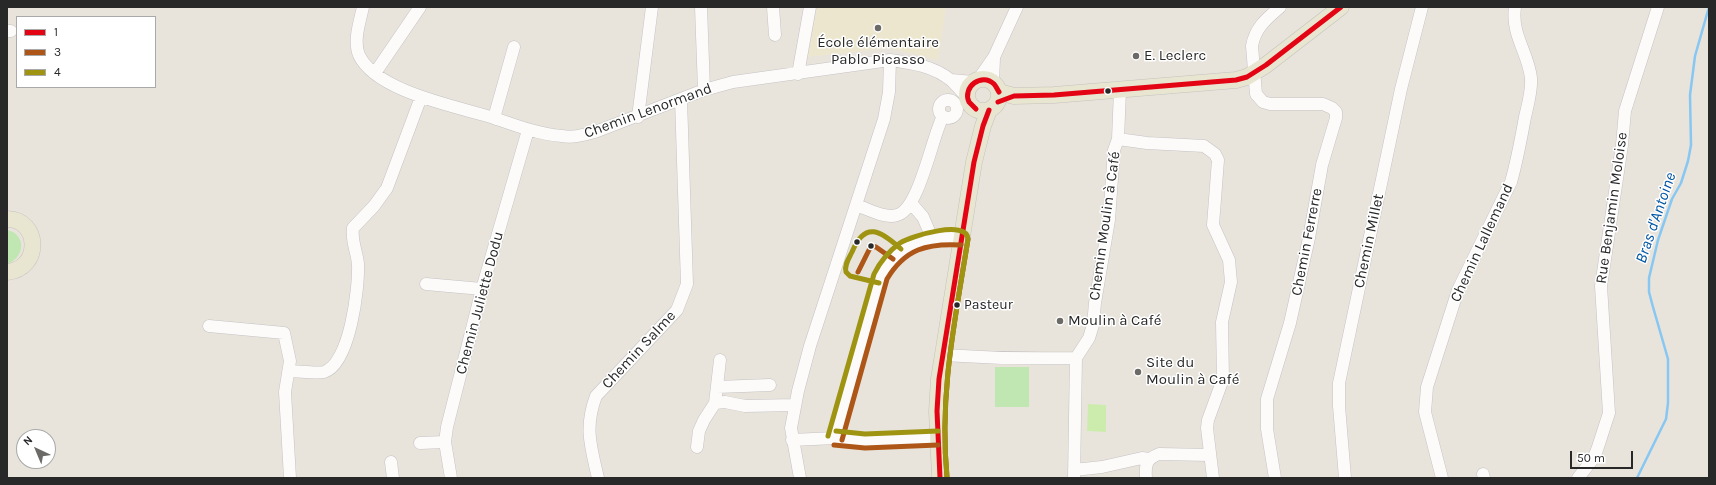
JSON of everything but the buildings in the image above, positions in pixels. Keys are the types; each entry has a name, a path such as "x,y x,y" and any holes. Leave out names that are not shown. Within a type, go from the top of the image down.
{"main road":[{"path":"940,478 937,411 943,355 961,238 974,162 983,126 987,94 1120,90 1217,83 1236,80 1254,73 1341,7"},
{"path":"7,272 20,268 26,263 31,256 33,248 29,232 24,225 10,216"}],"street":[{"name":"Chemin Lenormand","path":"363,7 358,26 357,45 359,55 375,73 395,86 421,97 494,118 528,130 562,136 576,137 595,132 704,90 733,82 890,60 913,63 933,69 951,80 987,94"},
{"path":"375,73 420,7"},
{"path":"638,116 652,7"},
{"path":"701,7 704,90"},
{"path":"773,7 774,35"},
{"path":"798,74 810,7"},
{"path":"987,94 994,57 1017,7"},
{"path":"1254,73 1252,46 1256,31 1262,22 1280,7"},
{"name":"Chemin Millet","path":"1345,478 1339,406 1339,383 1401,88 1422,7"},
{"name":"Chemin Lallemand","path":"1442,478 1425,412 1428,387 1458,290 1510,182 1515,168 1531,86 1528,66 1517,36 1515,7"},
{"name":"Rue Benjamin Moloise","path":"1578,478 1597,450 1609,413 1601,286 1623,139 1625,111 1658,7"},
{"path":"494,118 514,47"},
{"path":"800,478 791,428 795,405 810,346 887,106 890,60"},
{"name":"Chemin Ferrerre","path":"1254,73 1256,94 1263,102 1270,104 1323,104 1332,108 1336,115 1322,165 1309,238 1290,322 1267,399 1267,429 1275,478"},
{"name":"Chemin Moulin à Café","path":"1076,358 1089,338 1093,325 1094,302 1109,220 1114,150 1118,139 1120,90"},
{"path":"290,371 324,372 333,366 341,355 357,294 358,262 353,244 353,228 374,206 387,188 421,97"},
{"name":"Chemin Salme","path":"598,478 590,444 588,423 590,411 596,396 678,310 687,284 681,99"},
{"path":"856,205 890,216 899,215 911,203 916,194 943,116"},
{"name":"Chemin Juliette Dodu","path":"451,478 444,442 447,426 482,289 528,130"},
{"path":"1118,139 1204,146 1215,154 1218,160 1213,225 1229,260 1231,282 1222,322 1223,378 1208,420 1207,428 1209,455 1213,478"},
{"path":"911,203 923,217 932,238"},
{"path":"835,438 881,276 885,267 893,257 902,250 932,238 942,236 961,238"},
{"path":"426,284 482,289"},
{"path":"209,326 284,333 290,361 290,371 285,392 290,478"},
{"path":"943,355 959,357 1031,359 1076,358 1074,474 1142,458 1149,459 1159,454 1209,455"},
{"path":"697,447 699,431 704,420 715,404 720,360"},
{"path":"717,387 770,385"},
{"path":"715,404 725,402 745,406 795,405"},
{"path":"792,440 835,438 865,441 938,438"},
{"path":"420,443 444,442"},
{"path":"1146,478 1145,468 1149,459"},
{"path":"391,462 394,478"}],"shaded area":[{"name":"École élémentaire Pablo Picasso","path":"817,7 946,7 938,60 889,48 808,57"}],"green space":[{"path":"7,230 18,236 21,241 21,246 17,257 7,264"},
{"path":"995,367 1029,367 1029,407 995,407"},
{"path":"1088,404 1106,405 1106,432 1087,431"}],"waterway":[{"name":"Bras d'Antoine","path":"1637,478 1666,419 1668,403 1668,359 1649,292 1649,278 1658,240 1672,199 1681,183 1688,161 1691,145 1690,95 1695,56 1709,7"}],"transit line":[{"name":"1","path":"998,102 1014,96 1054,95 1236,80 1247,77 1266,65 1341,7"},
{"name":"1","path":"976,109 969,102 968,96 968,91 974,83 979,80 989,81 995,85 999,92"},
{"name":"1","path":"940,478 937,411 939,379 974,162 983,126 989,110"},
{"name":"4","path":"828,436 874,274 879,265 892,250 906,240 926,233 958,230 965,233 968,239 954,328 947,387 945,416 947,477"},
{"name":"4","path":"879,283 850,276 846,272 847,262 857,242 868,232 874,232 887,237 901,249"},
{"name":"3","path":"947,477 945,446 947,387 954,328 968,239"},
{"name":"3","path":"842,440 887,279 901,261 918,250 938,245 961,245"},
{"name":"3","path":"858,272 871,246 876,247 893,259"},
{"name":"4","path":"836,431 865,434 938,431"},
{"name":"3","path":"834,445 865,448 938,445"}],"place":[{"name":"École élémentaire Pablo Picasso","path":"878,28"},
{"name":"E. Leclerc","path":"1136,56"},
{"name":"Pasteur","path":"957,305"},
{"name":"Moulin à Café","path":"1060,321"},
{"name":"Site du Moulin à Café","path":"1138,372"}]}
